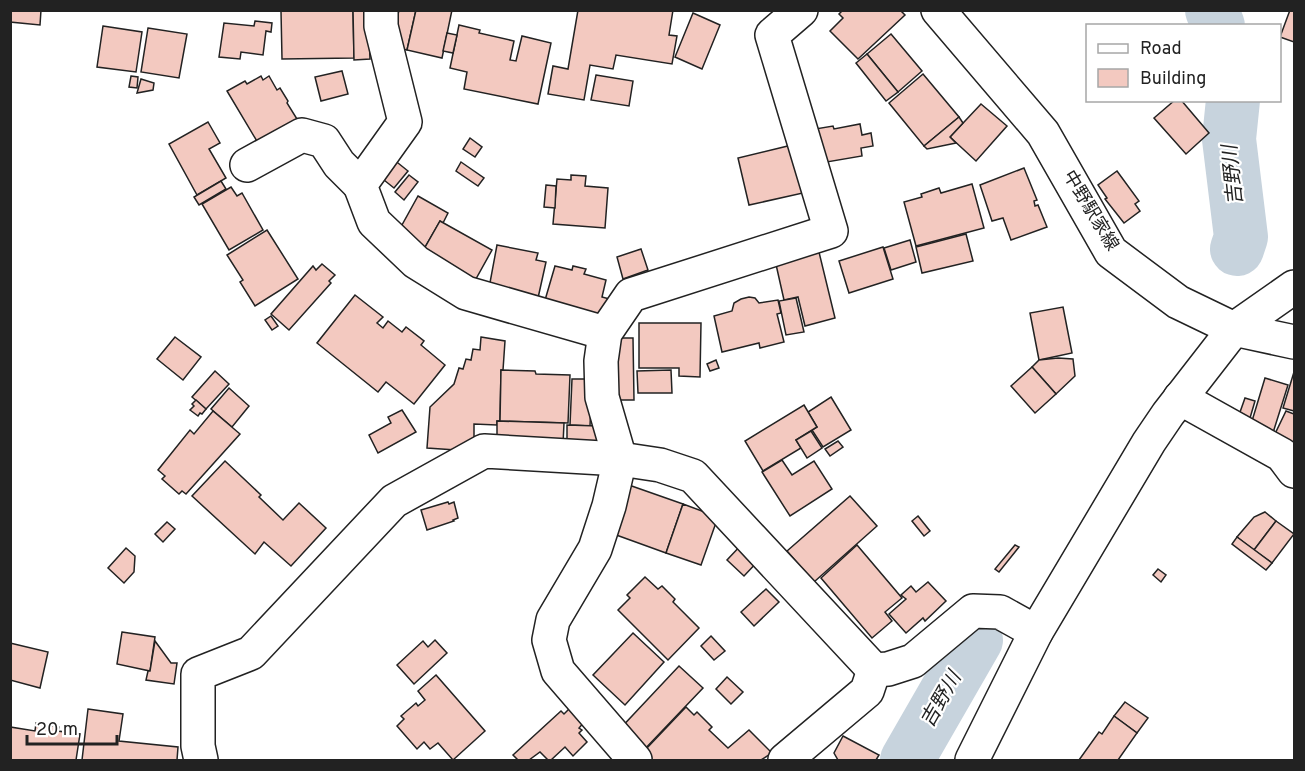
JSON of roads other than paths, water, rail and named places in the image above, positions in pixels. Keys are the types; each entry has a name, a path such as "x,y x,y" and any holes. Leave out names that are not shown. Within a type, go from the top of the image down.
{"street":[{"path":"360,185 405,122 381,26 381,10"},
{"path":"635,760 558,671 549,640 553,620 596,549 620,459 602,397 601,361 605,333 631,296 831,231 772,35 801,10"},
{"name":"中野駅家線","path":"938,10 1044,133 1110,252 1178,302 1234,329 1294,342"},
{"path":"247,165 302,135 324,141 339,164 360,185 374,222 416,262 466,293 605,333"},
{"path":"972,760 1036,632 1149,442 1234,329 1294,287"},
{"path":"1180,398 1282,455 1294,471"},
{"path":"201,760 198,746 198,674 251,653 394,501 484,451 620,459 660,465 693,476 874,670"},
{"path":"874,670 888,669 913,661 973,611 1000,612 1036,632"},
{"path":"785,760 867,691 874,670"}],"waterway":[{"name":"吉野川","path":"1212,10 1217,24"},
{"name":"吉野川","path":"1233,102 1229,139 1241,237 1237,249"},
{"name":"吉野川","path":"907,760 976,640"}]}
